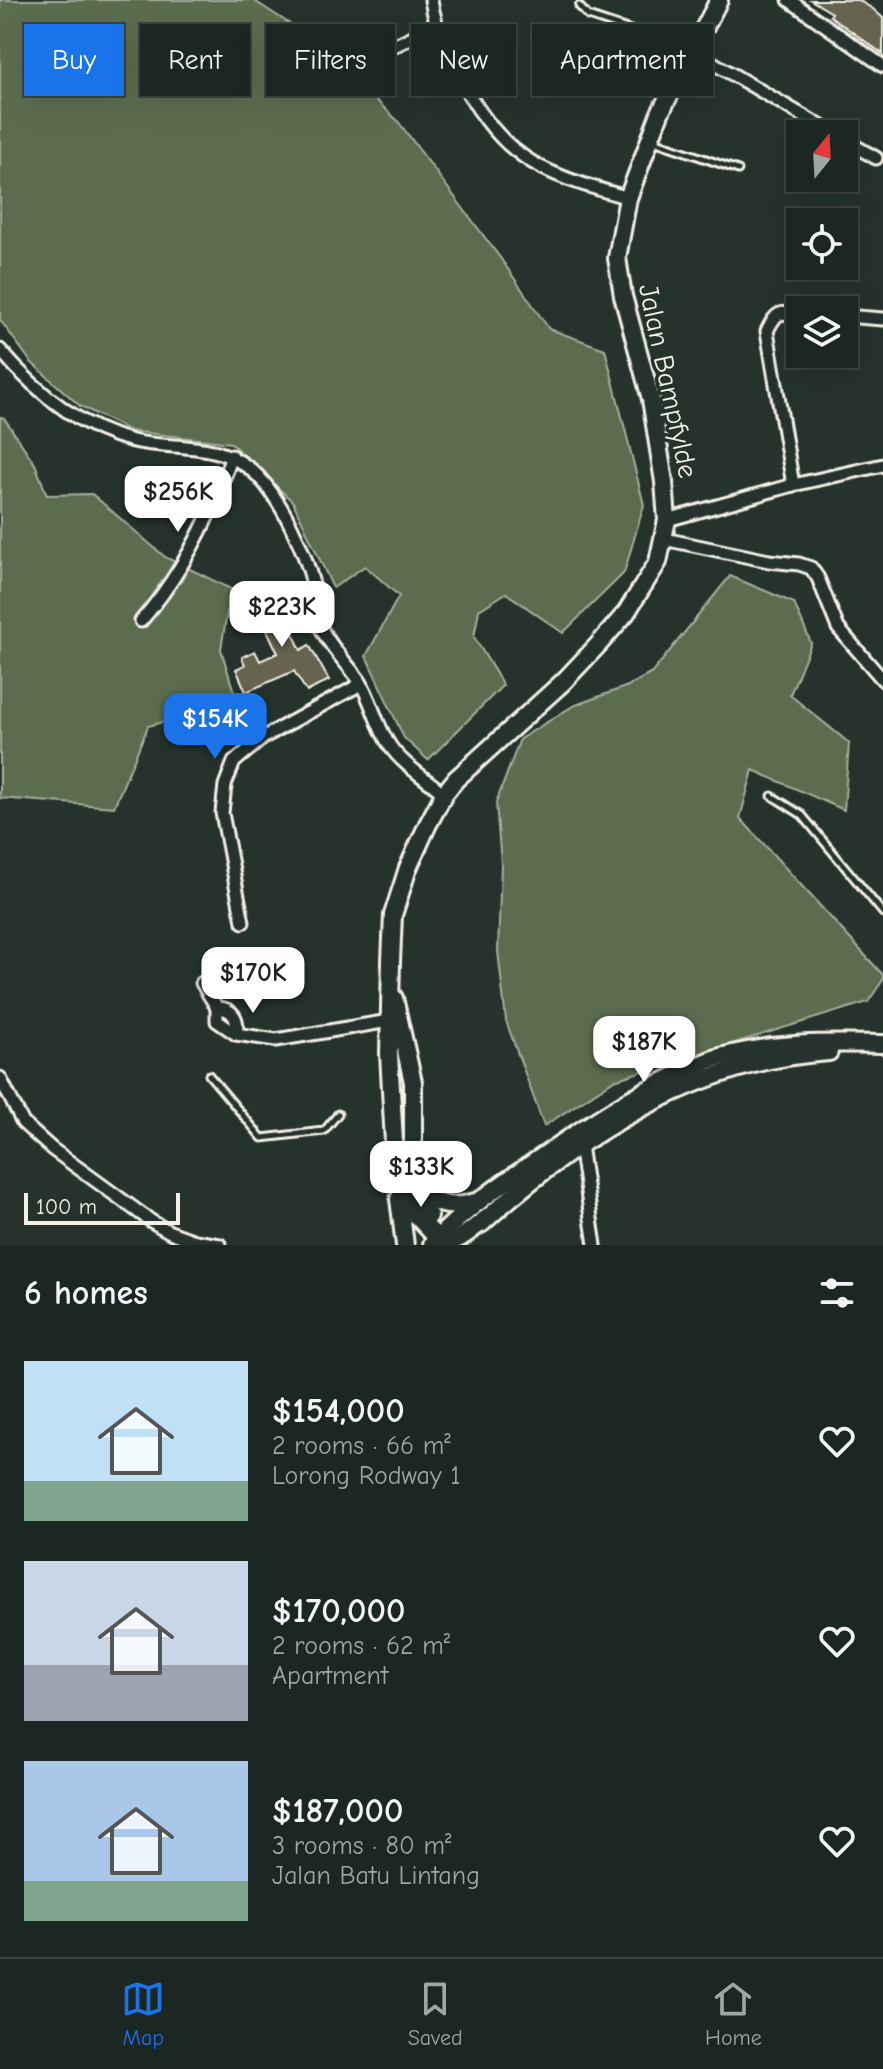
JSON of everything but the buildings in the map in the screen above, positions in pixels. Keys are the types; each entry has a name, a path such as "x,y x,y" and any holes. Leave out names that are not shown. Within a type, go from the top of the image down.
{"street":[{"path":"431,0 435,24"},
{"name":"Jalan Bampfylde","path":"706,24 719,0"},
{"path":"789,0 883,66"},
{"path":"713,63 810,120"},
{"path":"472,96 506,143 524,158 573,181 628,198"},
{"name":"Jalan Bampfylde","path":"443,1242 404,1176 392,1084 389,1021 393,915 408,868 444,794 456,779 563,682 616,624 647,584 658,562 667,520 651,399 623,296 617,258 628,198 668,96"},
{"path":"858,148 876,158"},
{"path":"786,313 774,317 767,331 793,485"},
{"path":"858,317 883,319"},
{"path":"0,350 59,407 108,433 168,446 200,447 232,456 260,478 281,510 305,559 319,624 328,642 361,684 388,743 397,755 444,794"},
{"path":"141,621 181,566 211,510 232,456"},
{"path":"667,520 793,485 883,465"},
{"path":"664,539 811,568 838,628 883,680"},
{"path":"243,922 222,813 225,785 234,762 264,737 361,684"},
{"path":"202,983 217,1008 217,1021 236,1034 286,1039 389,1021"},
{"name":"Jalan Bampfylde","path":"391,985 413,1082 404,1176"},
{"path":"443,1242 480,1200 592,1121 650,1087 716,1058 761,1048 806,1042 883,1044"},
{"path":"443,1242 487,1218 580,1145 647,1104 720,1072 794,1054 883,1054"},
{"path":"392,1084 403,1075 409,1076 413,1082"},
{"path":"0,1078 23,1123 52,1149 170,1232 195,1241 220,1245"},
{"path":"580,1145 595,1245"},
{"path":"404,1176 434,1202 461,1207 480,1200"},
{"path":"404,1176 405,1245"}],"lane":[{"path":"579,6 588,16 612,24"},
{"path":"650,140 738,170"},
{"path":"772,796 802,815 883,913"},
{"path":"209,1075 262,1138 324,1131 338,1114"}],"green space":[{"path":"0,0 253,0 290,24 266,24 266,96 372,96 397,120 549,329 605,349 644,505 624,573 563,633 506,593 479,610 474,637 503,685 428,760 404,738 366,656 399,596 365,566 333,588 293,502 231,443 130,431 80,406 31,362 0,320"},
{"path":"0,417 4,418 35,464 47,495 92,494 165,557 231,589 221,649 237,702 148,726 114,807 0,798"},
{"path":"730,576 794,603 811,643 790,695 849,743 844,810 753,770 740,818 883,975 883,980 868,1002 614,1080 544,1126 506,1021 498,951 501,864 496,803 520,739 573,706 628,686 652,673"}]}
